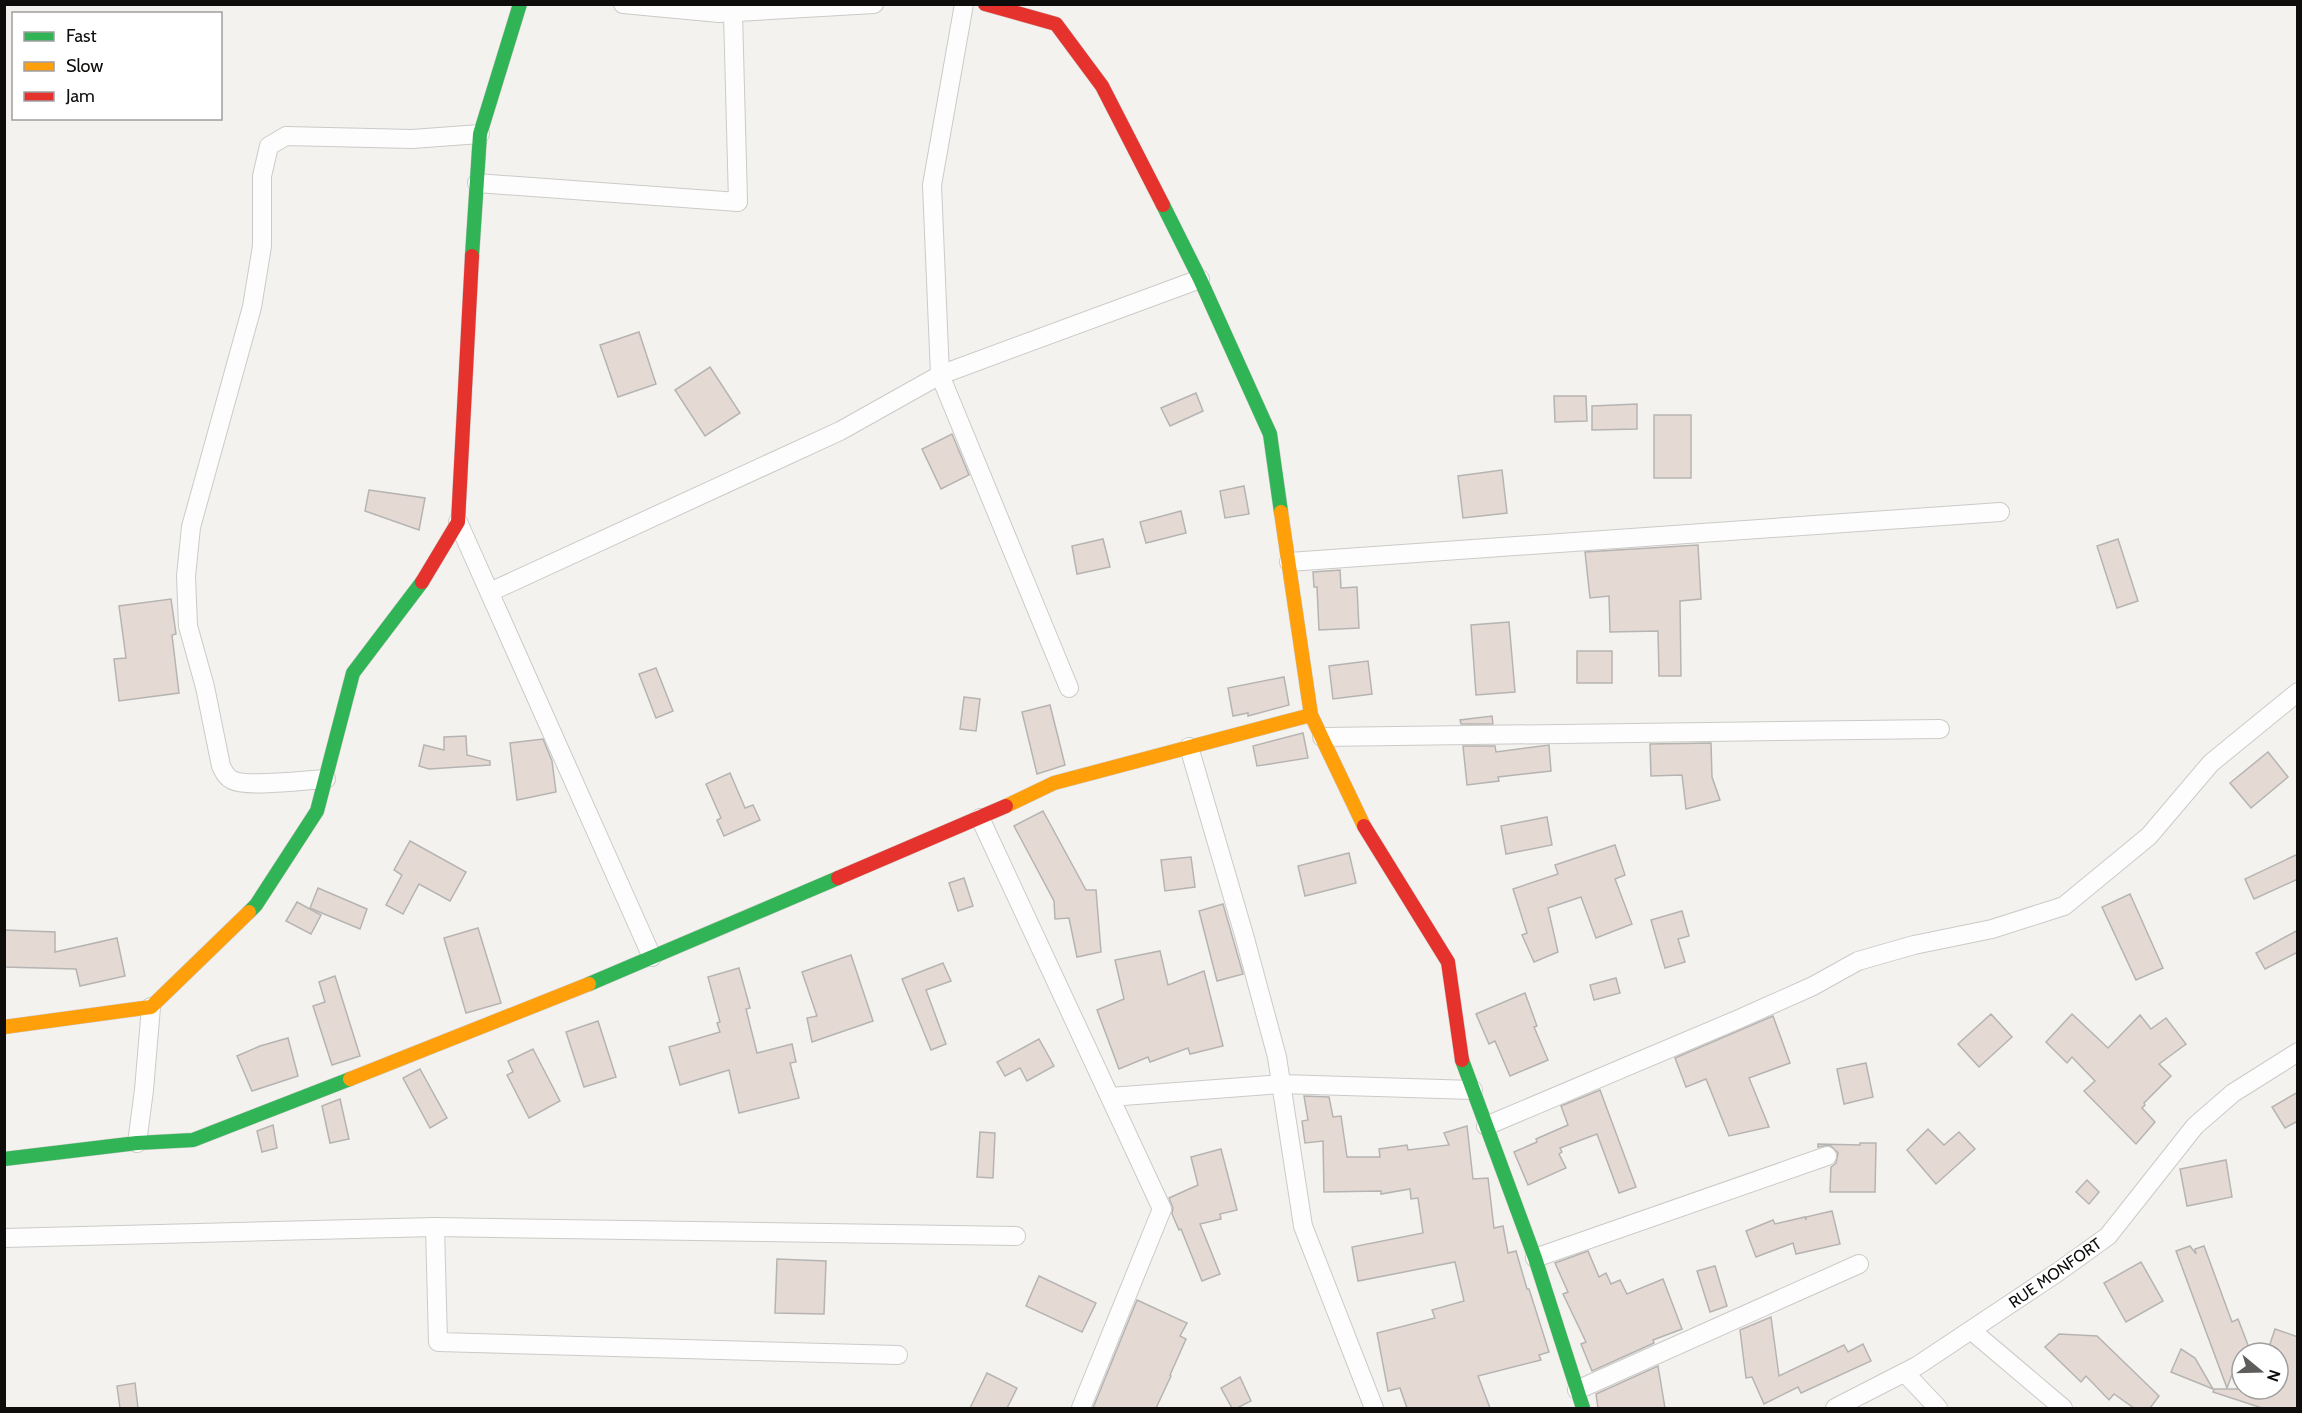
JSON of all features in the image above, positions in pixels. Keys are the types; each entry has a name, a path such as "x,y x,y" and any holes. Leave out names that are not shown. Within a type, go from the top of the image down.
{"street":[{"path":"520,4 480,134 458,522 652,957"},
{"path":"623,4 725,10 874,4"},
{"path":"964,4 932,185 940,375 1069,688"},
{"path":"985,4 1056,24 1102,86 1200,279 1270,434 1311,715 1370,838 1448,962 1462,1059 1535,1258 1583,1408"},
{"path":"477,183 738,202 725,10"},
{"path":"326,779 250,783 235,782 226,777 221,766 205,687 188,626 186,576 191,527 252,308 262,246 262,176 269,146 286,136 412,139 480,134"},
{"path":"490,592 840,431 940,375 1200,279"},
{"path":"1289,562 2000,512"},
{"path":"4,1027 151,1007 256,906 317,811 353,673 420,585 458,522"},
{"path":"1486,1126 1739,1019 1813,986 1858,961 1914,945 1992,929 2064,906 2149,836 2211,764 2298,692"},
{"path":"4,1159 136,1143 193,1140 536,1006 980,818 1054,783 1311,715"},
{"path":"1322,737 1940,729"},
{"path":"1189,747 1277,1057 1303,1226 1374,1408"},
{"path":"980,818 1162,1209 1081,1408"},
{"path":"136,1143 144,1090 151,1007"},
{"name":"RUE MONFORT","path":"1835,1408 1905,1373 1972,1331 2108,1236 2194,1126 2233,1093 2298,1052"},
{"path":"1110,1097 1281,1084 1473,1090"},
{"path":"1535,1258 1827,1156"},
{"path":"435,1227 438,1342 898,1355"},
{"path":"4,1238 435,1227 1016,1236"},
{"path":"1577,1390 1859,1264"},
{"path":"1972,1331 2063,1408"},
{"path":"1905,1373 1938,1408"}],"building":[{"path":"639,332 656,384 618,397 600,345"},
{"path":"710,367 740,413 705,436 675,390"},
{"path":"1196,393 1203,411 1170,426 1161,408"},
{"path":"1554,396 1586,396 1587,421 1555,422"},
{"path":"1637,404 1637,429 1592,430 1592,406"},
{"path":"1654,415 1691,415 1691,478 1654,478"},
{"path":"952,434 969,475 941,489 922,449"},
{"path":"1502,470 1507,513 1463,518 1458,476"},
{"path":"1244,486 1249,514 1225,518 1220,491"},
{"path":"369,490 425,498 419,530 365,511"},
{"path":"1181,511 1186,533 1146,543 1140,522"},
{"path":"1103,539 1110,567 1077,574 1072,546"},
{"path":"2118,539 2138,601 2117,608 2097,546"},
{"path":"1698,545 1701,599 1680,601 1681,676 1659,676 1658,631 1610,632 1609,596 1590,598 1585,552"},
{"path":"1340,570 1341,588 1357,587 1359,628 1319,630 1317,587 1314,587 1313,572"},
{"path":"171,599 176,634 172,635 179,693 119,701 114,659 126,658 119,606"},
{"path":"1509,622 1515,692 1476,695 1471,625"},
{"path":"1577,651 1612,651 1612,683 1577,683"},
{"path":"1368,661 1372,694 1333,699 1329,666"},
{"path":"656,668 673,711 656,718 639,674"},
{"path":"1284,677 1289,705 1248,716 1248,713 1233,716 1228,688"},
{"path":"964,697 980,699 976,731 960,729"},
{"path":"1050,705 1065,765 1037,774 1022,712"},
{"path":"1492,716 1493,724 1461,724 1460,720"},
{"path":"1303,733 1308,758 1257,766 1253,746"},
{"path":"466,736 467,755 490,761 490,765 429,769 419,766 424,745 444,750 444,737"},
{"path":"543,739 552,761 556,792 517,800 510,743"},
{"path":"1711,743 1712,777 1720,800 1686,809 1682,775 1651,776 1650,744"},
{"path":"1549,745 1551,771 1498,777 1499,781 1467,785 1463,746 1495,746 1496,752"},
{"path":"2268,752 2288,777 2251,808 2230,783"},
{"path":"730,773 745,808 753,805 760,820 724,836 717,820 721,818 706,784"},
{"path":"1043,811 1086,890 1096,890 1101,952 1077,957 1069,918 1055,919 1054,901 1014,826"},
{"path":"1547,817 1552,845 1506,854 1501,826"},
{"path":"410,841 466,872 450,901 419,884 403,914 386,905 402,875 394,870"},
{"path":"1615,845 1625,875 1615,879 1632,924 1596,938 1581,897 1548,908 1558,952 1534,962 1522,935 1527,933 1513,889 1558,874 1555,865"},
{"path":"1349,853 1356,883 1305,896 1298,866"},
{"path":"2298,854 2298,879 2254,899 2245,879"},
{"path":"1191,857 1195,887 1165,891 1161,860"},
{"path":"964,878 973,906 958,911 949,883"},
{"path":"318,888 367,909 360,929 310,908"},
{"path":"2130,894 2163,968 2136,980 2102,907"},
{"path":"297,902 321,915 311,934 286,921"},
{"path":"1223,904 1243,974 1217,981 1199,911"},
{"path":"1682,911 1689,936 1678,939 1685,962 1665,968 1651,920"},
{"path":"478,928 501,1003 466,1013 444,938"},
{"path":"4,930 55,932 55,952 117,938 125,976 80,986 76,969 4,967"},
{"path":"2298,930 2298,952 2265,969 2256,953"},
{"path":"1160,951 1168,985 1204,971 1223,1046 1190,1054 1188,1048 1150,1062 1148,1057 1119,1069 1097,1010 1124,999 1115,960"},
{"path":"851,955 873,1021 812,1042 807,1018 817,1016 802,972"},
{"path":"943,963 951,981 926,990 946,1044 931,1050 902,979"},
{"path":"739,968 750,1008 746,1009 757,1053 792,1044 796,1062 790,1063 799,1098 739,1113 729,1070 680,1085 669,1047 720,1032 717,1023 720,1022 708,977"},
{"path":"335,976 360,1056 332,1065 313,1006 325,1002 319,982"},
{"path":"1616,978 1620,993 1594,1000 1590,985"},
{"path":"1525,993 1537,1026 1534,1027 1548,1060 1510,1076 1495,1041 1489,1044 1476,1014"},
{"path":"1991,1014 2012,1037 1979,1067 1958,1044"},
{"path":"2072,1014 2108,1048 2140,1015 2151,1029 2166,1018 2186,1044 2159,1064 2171,1076 2144,1103 2142,1108 2155,1122 2136,1144 2084,1091 2095,1081 2072,1057 2067,1063 2046,1042"},
{"path":"1773,1016 1790,1063 1749,1078 1769,1127 1729,1136 1706,1079 1686,1087 1675,1058"},
{"path":"598,1021 616,1077 584,1087 566,1032"},
{"path":"288,1038 298,1076 252,1091 237,1056"},
{"path":"1039,1039 1054,1066 1027,1081 1020,1068 1005,1076 997,1062"},
{"path":"533,1049 560,1101 529,1118 507,1075 513,1072 508,1061"},
{"path":"1866,1063 1873,1097 1844,1104 1837,1069"},
{"path":"420,1069 447,1118 430,1128 403,1078"},
{"path":"1600,1090 1636,1187 1619,1193 1597,1134 1560,1148 1562,1152 1559,1154 1566,1168 1528,1185 1514,1152 1568,1125 1561,1106"},
{"path":"2298,1092 2298,1121 2285,1128 2272,1107"},
{"path":"1304,1096 1329,1097 1333,1117 1341,1116 1347,1157 1380,1157 1379,1149 1407,1145 1408,1150 1449,1145 1444,1133 1467,1126 1473,1179 1488,1178 1494,1228 1503,1226 1508,1253 1516,1251 1549,1352 1539,1355 1541,1360 1478,1376 1490,1408 1407,1408 1400,1388 1388,1391 1377,1333 1435,1318 1432,1310 1464,1301 1455,1262 1358,1281 1352,1247 1423,1233 1418,1198 1411,1199 1410,1189 1381,1194 1381,1191 1324,1192 1323,1141 1305,1143 1302,1121 1308,1120"},
{"path":"340,1099 349,1139 330,1143 322,1106"},
{"path":"273,1125 277,1148 262,1152 257,1131"},
{"path":"1928,1129 1944,1145 1959,1132 1975,1149 1936,1184 1907,1150"},
{"path":"980,1132 995,1133 993,1178 977,1177"},
{"path":"1860,1143 1876,1143 1875,1192 1830,1192 1831,1167 1836,1163 1838,1153 1830,1145 1818,1147 1818,1144 1860,1145"},
{"path":"1221,1149 1237,1210 1220,1214 1221,1219 1200,1224 1220,1274 1202,1281 1181,1229 1179,1230 1172,1214 1173,1208 1169,1198 1198,1185 1191,1157"},
{"path":"2226,1160 2232,1197 2187,1206 2180,1169"},
{"path":"2087,1180 2099,1192 2089,1204 2076,1192"},
{"path":"1832,1211 1840,1244 1796,1254 1793,1243 1756,1257 1746,1231 1773,1220 1775,1224 1805,1217 1806,1220 1806,1217"},
{"path":"2190,1246 2196,1254 2195,1249 2204,1246 2232,1322 2238,1319 2246,1341 2230,1341 2230,1380 2227,1388 2176,1251"},
{"path":"1588,1251 1599,1277 1606,1273 1611,1284 1620,1280 1627,1294 1663,1279 1682,1329 1653,1340 1654,1343 1592,1371 1581,1344 1586,1342 1563,1294 1568,1292 1555,1263"},
{"path":"777,1259 826,1261 824,1314 775,1313"},
{"path":"2141,1262 2163,1301 2126,1322 2104,1283"},
{"path":"1715,1266 1727,1306 1710,1312 1697,1271"},
{"path":"1039,1276 1096,1303 1082,1332 1026,1306"},
{"path":"1137,1300 1187,1323 1180,1336 1186,1339 1171,1376 1156,1408 1093,1408"},
{"path":"1771,1317 1779,1376 1844,1345 1848,1352 1863,1344 1871,1361 1801,1393 1798,1387 1764,1404 1752,1377 1746,1378 1740,1330"},
{"path":"2275,1329 2298,1337 2298,1408 2262,1408 2241,1401 2290,1401 2290,1341 2271,1341"},
{"path":"2059,1334 2097,1336 2159,1396 2150,1408 2134,1408 2114,1394 2109,1400 2086,1376 2081,1382 2045,1347"},
{"path":"2181,1349 2195,1358 2213,1389 2171,1372"},
{"path":"1658,1366 1665,1408 1598,1408 1596,1394"},
{"path":"987,1373 1017,1388 1007,1408 970,1408"},
{"path":"1240,1377 1251,1401 1232,1408 1221,1388"},
{"path":"135,1383 138,1408 120,1408 117,1386"},
{"path":"2214,1389 2230,1389 2230,1398 2213,1392"}],"traffic: fast":[{"path":"472,256 480,134 520,4"},
{"path":"1163,205 1200,279 1270,434 1281,512"},
{"path":"249,912 256,905 317,811 353,673 422,582"},
{"path":"589,984 838,878"},
{"path":"1462,1060 1535,1258 1583,1408"},
{"path":"4,1159 137,1143 193,1140 350,1079"}],"traffic: slow":[{"path":"1281,512 1311,715 1364,826"},
{"path":"1006,806 1054,783 1311,715"},
{"path":"4,1027 151,1007 249,912"},
{"path":"350,1079 589,984"}],"traffic: jam":[{"path":"985,4 1056,24 1102,86 1163,205"},
{"path":"422,582 458,522 472,256"},
{"path":"838,878 1006,806"},
{"path":"1364,826 1448,962 1462,1060"}]}
